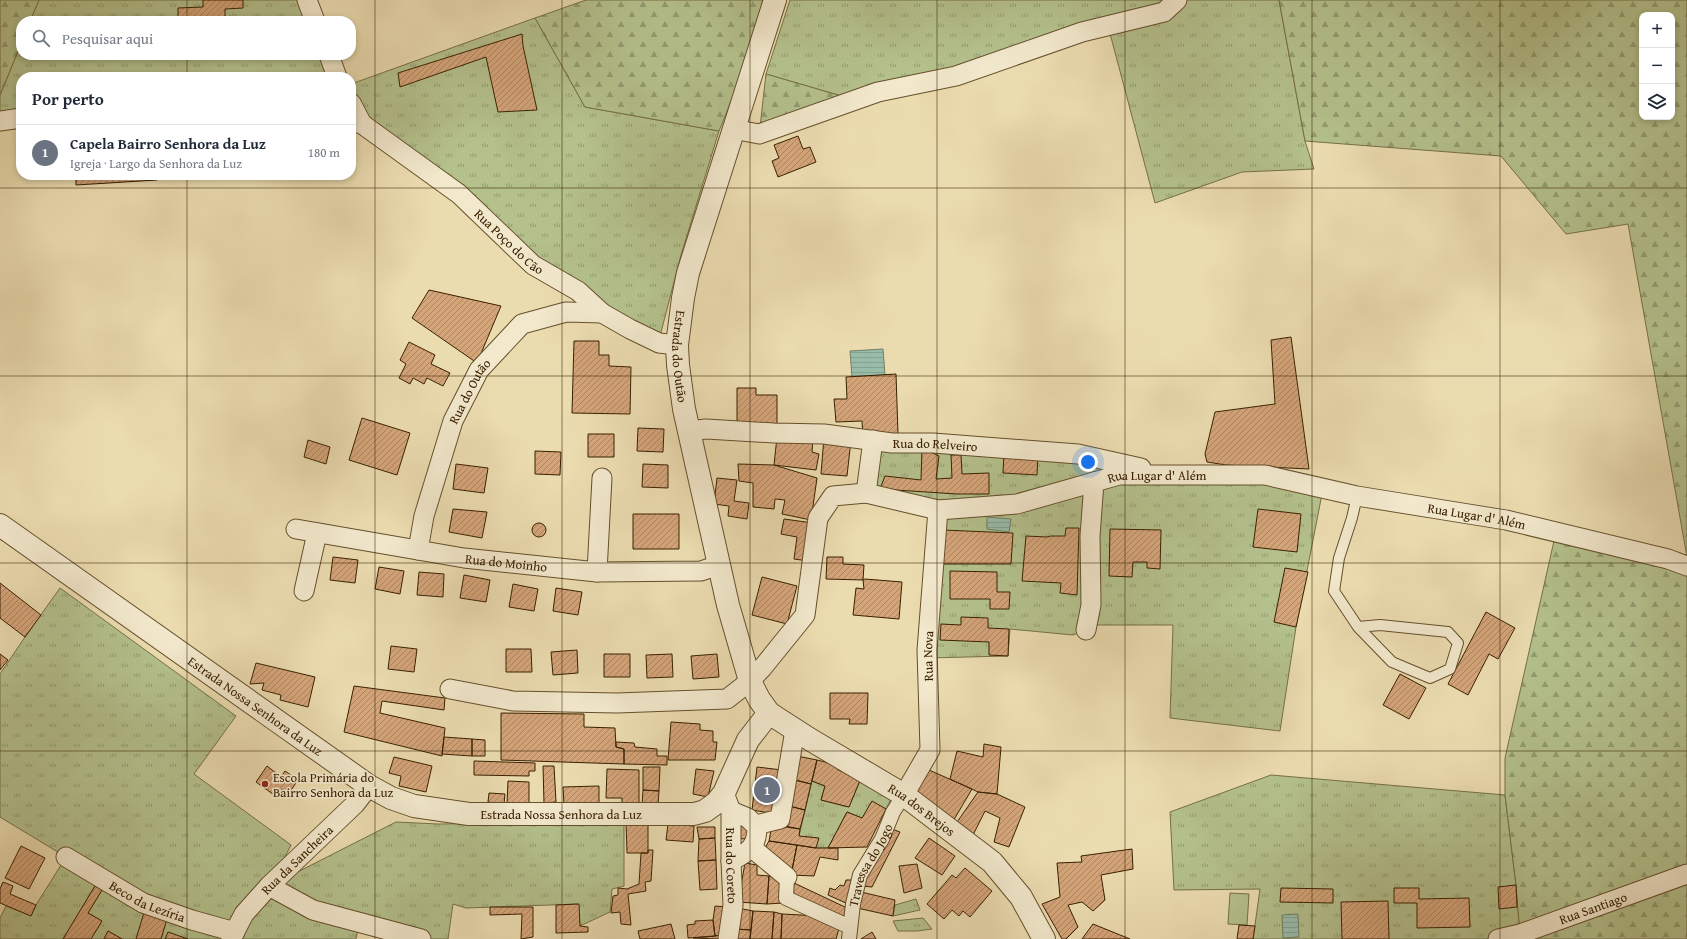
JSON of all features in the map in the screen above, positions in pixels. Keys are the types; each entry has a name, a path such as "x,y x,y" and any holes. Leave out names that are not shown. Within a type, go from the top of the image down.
{"street":[{"path":"307,0 313,16"},
{"name":"Estrada do Outão","path":"769,713 759,699 750,681 719,566 684,409 677,345 683,298 688,274 775,0"},
{"path":"733,129 759,134 878,92 956,76 1082,32 1164,12 1176,0"},
{"path":"331,60 335,72"},
{"path":"0,121 16,119"},
{"name":"Rua Poço do Cão","path":"357,123 459,194 533,265 578,291 602,313 659,343 677,345"},
{"name":"Rua do Outão","path":"418,550 424,516 453,420 479,370 522,324 566,312 602,313"},
{"name":"Rua do Relveiro","path":"689,432 706,429 824,434 892,443 933,443 1078,454 1180,475"},
{"path":"866,493 873,440"},
{"name":"Rua Lugar d' Além","path":"750,681 778,651 805,615 818,518 833,496 866,493 938,510 1017,504 1119,475 1264,475 1357,496 1506,520 1668,559 1687,566"},
{"path":"597,572 602,478"},
{"path":"1086,630 1091,605 1090,536 1094,482"},
{"name":"Rua Nova","path":"904,795 930,750 927,650 938,510"},
{"name":"Estrada Nossa Senhora da Luz","path":"0,525 369,786 391,798 414,806 469,814 694,814 705,811 716,803 727,802"},
{"name":"Rua do Moinho","path":"296,529 464,558 597,572 701,571 719,566"},
{"path":"304,591 317,533"},
{"path":"450,689 514,701 618,703 727,699 750,681"},
{"path":"730,861 752,848 757,838 756,825 727,802 748,740 769,713"},
{"name":"Rua dos Brejos","path":"769,713 904,795 992,862 1021,897 1044,939"},
{"path":"756,825 780,819 795,730"},
{"name":"Rua da Sancheira","path":"233,936 244,914 269,886 355,804 369,786"},
{"name":"Travessa do Jogo","path":"849,933 860,876 882,839 893,812 904,795"},
{"name":"Rua do Coreto","path":"727,802 733,905 728,939"},
{"path":"752,848 787,877 786,898 849,933"},
{"name":"Beco da Lezíria","path":"66,857 143,903 233,936"},
{"name":"Rua Santiago","path":"1498,939 1520,934 1687,874"},
{"path":"269,886 313,910 421,939"}],"lane":[{"path":"1357,496 1352,518 1339,558 1334,591 1358,627 1392,662 1430,678 1450,669 1458,643 1448,632 1380,625 1358,627"}],"green space":[{"path":"0,0 39,0 32,16 16,16 16,56 0,95"},
{"path":"39,0 307,0 313,16 32,16"},
{"path":"586,0 763,0 743,72 719,131 585,107 535,18"},
{"path":"790,0 1279,0 1305,141 1314,169 1242,172 1155,203 1108,26 855,100 766,74"},
{"path":"1279,0 1687,0 1687,557 1628,224 1566,234 1501,156 1305,141"},
{"path":"535,18 585,107 719,131 681,255 659,340 602,313 459,194 356,125 356,82"},
{"path":"16,56 16,60 331,60 335,72 16,72 16,119 0,121 0,95"},
{"path":"766,74 855,100 759,136"},
{"path":"873,440 1107,460 1323,489 1296,627 1280,731 1170,718 1173,625 1097,625 1073,635 1010,629 1008,656 927,658 937,510 866,493"},
{"path":"1556,532 1687,566 1687,939 1498,939 1520,934 1516,885 1505,795 1505,758"},
{"path":"60,588 236,716 194,774 291,845 270,886 396,822 438,824 624,822 624,886 612,889 610,912 580,926 578,904 466,908 453,904 448,939 421,939 359,923 356,939 122,939 108,931 104,939 91,939 102,921 88,913 102,890 95,886 63,939 0,939 0,918 6,906 31,916 36,905 66,857 0,817 0,674"},
{"path":"1271,775 1505,795 1516,885 1520,934 1498,939 1253,939 1260,889 1174,890 1170,812"},
{"path":"861,778 895,791 886,809 872,802 864,819 847,812 828,848 816,848 799,836 812,781 825,786 821,800 849,807"},
{"path":"1230,893 1249,894 1247,925 1228,924"},
{"path":"916,899 920,910 893,916 895,905"},
{"path":"923,918 932,929 898,931 893,921"}],"shaded area":[{"path":"883,349 885,375 852,377 850,351"},
{"path":"987,517 1011,519 1009,532 987,529"},
{"path":"1298,914 1299,937 1283,938 1282,915"}],"building":[{"path":"203,0 243,0 243,8 225,9 225,16 178,16 178,8 203,7"},
{"path":"522,34 523,46 537,110 498,112 486,57 400,87 398,73"},
{"path":"798,136 803,149 810,147 816,162 778,177 772,161 779,158 774,145"},
{"path":"76,180 157,180 76,185"},
{"path":"429,290 501,306 477,363 412,318"},
{"path":"1291,337 1309,469 1226,465 1207,462 1205,454 1215,412 1275,404 1271,340"},
{"path":"574,341 599,341 599,355 609,355 609,366 631,367 630,414 572,413"},
{"path":"409,342 435,355 431,364 450,373 443,386 427,378 424,384 413,378 410,384 399,378 406,364 400,360"},
{"path":"896,374 898,434 863,439 862,421 836,422 834,399 847,399 846,377"},
{"path":"737,388 756,388 756,395 777,395 777,427 737,427"},
{"path":"362,418 410,433 397,475 349,460"},
{"path":"638,428 664,429 663,452 637,451"},
{"path":"588,434 614,434 614,457 588,457"},
{"path":"777,437 813,438 812,452 819,454 816,470 774,465"},
{"path":"824,437 851,440 847,476 821,474"},
{"path":"308,440 330,447 326,464 304,457"},
{"path":"922,448 939,456 936,479 952,478 951,455 961,455 962,474 989,473 989,494 957,494 880,489 885,476 921,480"},
{"path":"535,451 561,452 560,475 535,474"},
{"path":"1004,453 1038,455 1037,475 1003,473"},
{"path":"456,464 488,468 484,493 453,489"},
{"path":"643,464 668,465 668,488 642,487"},
{"path":"738,464 774,465 817,478 811,520 782,514 785,500 775,499 774,509 753,507 753,483 739,481"},
{"path":"717,478 737,480 734,501 749,503 747,519 728,516 729,506 714,504"},
{"path":"453,509 487,512 482,538 449,532"},
{"path":"1258,509 1301,514 1297,552 1253,547"},
{"path":"633,514 679,514 679,549 633,549"},
{"path":"784,519 813,523 808,561 794,559 797,537 781,534"},
{"path":"536,523 542,523 546,527 546,533 542,537 536,537 532,533 532,527"},
{"path":"1066,528 1079,528 1077,595 1060,593 1061,583 1022,581 1026,536 1065,536"},
{"path":"1110,529 1161,530 1160,569 1147,568 1147,562 1133,562 1132,577 1109,576"},
{"path":"943,530 1013,533 1011,564 942,564"},
{"path":"333,557 358,560 355,583 330,580"},
{"path":"827,557 843,557 843,564 864,565 863,580 826,579"},
{"path":"379,567 404,571 400,594 375,589"},
{"path":"1285,568 1308,572 1296,627 1274,622"},
{"path":"950,571 997,572 997,592 1010,592 1009,609 990,609 990,599 950,599"},
{"path":"419,572 444,574 443,597 417,595"},
{"path":"464,575 490,580 486,602 460,598"},
{"path":"762,577 797,586 787,624 752,615"},
{"path":"863,580 902,582 899,619 853,615 856,588 864,589"},
{"path":"0,583 41,615 25,637 0,618"},
{"path":"513,584 538,589 534,611 509,607"},
{"path":"556,588 582,592 578,615 553,611"},
{"path":"1486,612 1515,628 1498,659 1489,654 1468,695 1448,684"},
{"path":"961,617 988,618 988,628 1009,629 1008,656 989,655 989,642 940,640 941,624 961,625"},
{"path":"391,646 417,649 414,672 388,669"},
{"path":"506,649 531,649 532,672 506,672"},
{"path":"577,650 578,673 553,675 551,652"},
{"path":"0,654 8,660 0,670"},
{"path":"604,654 630,654 630,677 604,677"},
{"path":"672,654 673,677 647,678 646,655"},
{"path":"717,654 719,677 693,679 691,656"},
{"path":"256,663 315,677 308,707 280,700 281,695 262,690 264,683 250,684"},
{"path":"1400,674 1426,688 1409,719 1383,705"},
{"path":"354,686 445,698 444,710 382,701 380,713 445,728 442,756 344,732"},
{"path":"830,693 868,693 867,724 849,724 850,719 830,719"},
{"path":"501,713 584,714 584,727 615,728 616,747 624,749 624,764 501,760"},
{"path":"671,722 700,724 700,730 713,731 713,742 717,742 715,760 668,760"},
{"path":"444,737 472,739 472,756 442,754"},
{"path":"472,739 485,740 485,756 472,756"},
{"path":"616,742 634,743 635,747 657,749 657,756 667,756 667,765 624,764 624,749 616,747"},
{"path":"984,744 1001,747 997,794 978,792 950,779 957,751 983,757"},
{"path":"797,756 817,760 811,784 795,780"},
{"path":"394,757 432,766 426,792 399,786 401,776 389,773"},
{"path":"817,760 837,765 838,770 861,778 849,807 821,800 825,786 812,781"},
{"path":"474,761 535,763 535,771 529,771 529,776 474,775"},
{"path":"267,766 281,777 285,771 298,780 289,793 282,789 277,797 256,782"},
{"path":"543,766 554,766 556,802 544,803"},
{"path":"643,767 660,767 659,791 643,790"},
{"path":"757,767 782,770 776,814 752,810"},
{"path":"607,769 639,770 639,805 622,804 622,798 606,798"},
{"path":"696,769 714,771 708,797 693,794"},
{"path":"929,770 972,789 952,823 917,799 917,790"},
{"path":"795,780 811,784 805,810 789,806"},
{"path":"508,781 529,782 529,805 507,803"},
{"path":"599,786 599,804 564,804 563,787"},
{"path":"643,790 659,791 658,805 642,805"},
{"path":"978,792 997,794 1025,807 1009,847 994,842 1000,818 985,811 973,835 955,825"},
{"path":"489,793 505,794 504,804 488,802"},
{"path":"872,801 886,809 867,847 828,848 847,812 862,818"},
{"path":"789,806 805,810 800,829 785,826"},
{"path":"626,822 648,823 648,853 627,853"},
{"path":"668,824 694,826 693,842 666,840"},
{"path":"741,824 752,833 748,838 742,839 738,836"},
{"path":"772,825 800,829 799,836 819,838 816,848 769,841"},
{"path":"697,827 715,827 715,838 699,839"},
{"path":"892,829 900,832 872,887 862,886"},
{"path":"715,838 716,860 698,861 699,839"},
{"path":"929,838 955,856 942,875 915,858"},
{"path":"769,841 797,845 791,875 765,848"},
{"path":"797,845 816,848 838,848 838,860 820,857 814,876 791,875"},
{"path":"21,846 45,858 29,889 5,878"},
{"path":"1132,849 1133,869 1101,875 1105,900 1093,911 1082,902 1068,905 1078,927 1066,939 1062,939 1042,904 1060,897 1057,863 1082,862 1081,856"},
{"path":"648,850 653,850 651,881 645,882 646,891 628,894 631,925 621,924 620,912 611,913 613,896 618,895 618,888 627,889 639,884 641,853 648,853"},
{"path":"716,860 717,889 700,890 698,861"},
{"path":"745,863 757,865 757,875 769,876 767,904 738,902"},
{"path":"917,864 922,888 904,893 899,866"},
{"path":"965,868 992,891 970,917 963,911 959,916 952,910 944,919 927,904 952,875 956,878"},
{"path":"769,876 784,879 783,903 767,904"},
{"path":"846,880 854,880 848,904 828,895 830,888 835,890 840,885 844,886"},
{"path":"3,882 13,886 10,894 36,905 31,916 0,903 0,889"},
{"path":"792,882 847,908 843,921 787,894"},
{"path":"1516,885 1517,907 1499,909 1498,887"},
{"path":"95,886 102,890 88,913 102,921 91,939 63,939"},
{"path":"1281,888 1333,889 1333,903 1280,902"},
{"path":"1394,888 1419,888 1419,899 1469,898 1470,927 1417,928 1417,903 1394,903"},
{"path":"861,892 895,900 893,916 857,908"},
{"path":"1388,901 1389,939 1342,939 1341,902"},
{"path":"579,904 580,926 588,927 588,932 556,933 556,905"},
{"path":"715,906 727,907 720,935 715,936 713,920"},
{"path":"490,907 533,907 533,937 521,939 522,914 490,915"},
{"path":"738,908 753,911 751,930 736,929"},
{"path":"145,909 168,916 161,939 136,939"},
{"path":"753,911 774,912 772,939 750,939"},
{"path":"774,912 782,914 781,939 772,939"},
{"path":"782,914 820,916 840,925 836,939 781,939"},
{"path":"713,920 715,936 688,938 687,925 695,924 695,921"},
{"path":"671,924 675,939 640,939 638,931"},
{"path":"1093,924 1130,939 1082,939"},
{"path":"1239,925 1255,926 1253,939 1237,939"},
{"path":"736,929 751,930 750,939 734,939"},
{"path":"108,931 122,939 104,939"},
{"path":"168,932 188,939 165,939"},
{"path":"872,932 876,939 861,939"},
{"path":"720,935 719,939 693,938 715,936"}],"place":[{"name":"Escola Primária do Bairro Senhora da Luz","path":"265,784"},
{"name":"Capela Bairro Senhora da Luz","path":"767,790"}]}
